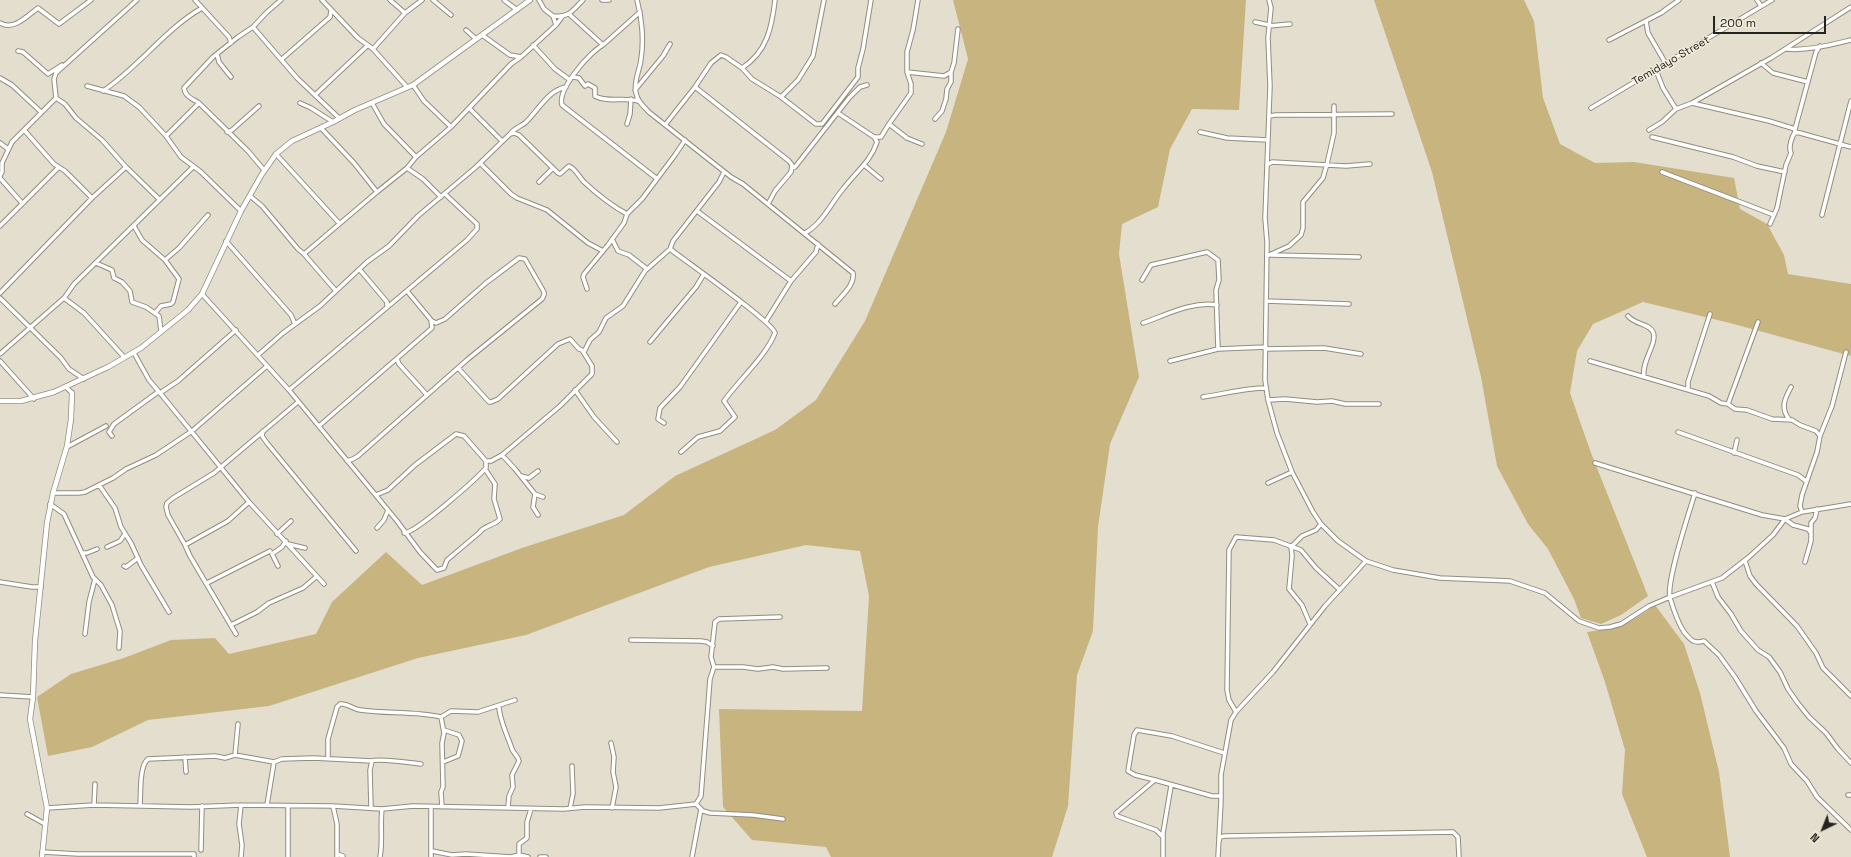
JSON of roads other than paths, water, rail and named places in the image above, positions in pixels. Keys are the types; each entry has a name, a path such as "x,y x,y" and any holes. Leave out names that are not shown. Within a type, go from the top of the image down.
{"street":[{"path":"0,23 11,25 20,22 38,8 60,24 91,0"},
{"path":"18,51 23,52 48,74 92,42 137,0"},
{"path":"195,0 229,37 231,43"},
{"path":"264,170 248,151 199,103 187,95 184,88 213,57 253,27 281,0"},
{"path":"322,0 331,11 367,46 373,49 407,87"},
{"path":"390,0 405,13"},
{"path":"373,49 405,13 422,0"},
{"path":"434,0 450,15"},
{"path":"504,0 517,10"},
{"path":"0,401 21,401 34,399 84,379 134,353 188,310 202,294 241,211 264,170 276,154 292,141 413,84 530,0"},
{"path":"541,0 544,9 552,16 556,25"},
{"path":"552,16 562,17 569,14 582,0"},
{"path":"602,0 608,0"},
{"path":"637,0 640,12 642,46 635,91 638,101 650,113 724,172 743,184 805,233 853,274 853,281 835,304"},
{"path":"742,68 759,53 763,47 770,31 775,0"},
{"path":"782,97 801,77 813,56 824,0"},
{"path":"665,125 695,87 711,63 721,55 742,68 752,79 782,97 816,124 822,124 858,77 858,68 864,49 871,0"},
{"path":"805,233 817,224 843,188 864,165 877,142 911,93 912,84 907,72 907,52 913,30 918,0"},
{"path":"1269,0 1271,8 1269,25 1269,116 1265,218 1269,256 1266,302 1266,388 1277,433 1292,472 1313,512 1321,524 1338,541 1366,562 1393,570 1440,578 1510,581 1545,593 1579,621 1599,628 1621,624 1649,606 1722,578 1745,561 1773,535 1785,519 1802,512 1851,504"},
{"path":"1608,40 1646,21 1669,8 1679,0"},
{"path":"1756,0 1761,6"},
{"name":"Temidayo Street","path":"1591,108 1772,0"},
{"path":"1649,130 1662,122 1676,109 1692,103 1786,49 1851,7"},
{"path":"103,91 116,82 174,29 202,8"},
{"path":"330,17 331,11"},
{"path":"640,12 590,55 570,78 561,98 563,106 656,178"},
{"path":"569,14 603,45"},
{"path":"282,59 330,17 336,16"},
{"path":"304,254 376,192 407,168 416,157 451,127 512,64 556,25 562,17"},
{"path":"1646,21 1648,33 1666,64"},
{"path":"1255,22 1269,25 1290,24"},
{"path":"253,27 297,78 316,94 339,118"},
{"path":"935,118 942,111 946,99 947,89 951,82 951,72 954,62 958,29"},
{"path":"466,30 476,39"},
{"path":"482,35 510,55 521,57"},
{"path":"229,37 238,37"},
{"path":"1786,49 1832,45 1851,40"},
{"path":"626,124 630,114 629,99 670,44"},
{"path":"533,45 555,69 570,78 579,78 586,86 588,84 595,88 595,96 615,100 629,99 638,101"},
{"path":"316,94 367,46"},
{"path":"1770,224 1774,215 1788,158 1791,153 1791,142 1816,52 1820,46"},
{"path":"217,54 218,59 231,77"},
{"path":"510,55 512,64"},
{"path":"213,57 218,59"},
{"path":"56,98 54,79 56,73 66,62"},
{"path":"1761,63 1773,73 1808,82"},
{"path":"1656,70 1663,88 1676,109"},
{"path":"638,72 645,78"},
{"path":"907,72 944,76 951,82"},
{"path":"944,76 951,72"},
{"path":"0,78 12,85 41,112"},
{"path":"413,84 424,101 451,127"},
{"path":"768,204 775,191 791,172 792,168 795,167 807,153 860,87 867,85"},
{"path":"87,86 128,98 148,116 166,136 181,157 201,172 241,211"},
{"path":"258,355 295,324 304,319 389,246 418,216 481,164 514,128 527,121 554,92 566,87"},
{"path":"695,87 789,161 792,168"},
{"path":"22,203 0,177 2,172 2,163 8,149 41,112 56,98"},
{"path":"56,98 65,104 76,118 102,140 126,167 159,199"},
{"path":"1822,215 1851,101"},
{"path":"372,102 384,124 416,157"},
{"path":"166,136 199,103"},
{"path":"1692,103 1769,120 1840,145 1851,147"},
{"path":"300,104 311,108 333,122"},
{"path":"227,132 232,130 259,106"},
{"path":"1269,256 1289,246 1301,235 1303,202 1323,178 1327,164 1334,133 1334,106"},
{"path":"469,108 502,141"},
{"path":"838,113 874,137 877,142"},
{"path":"1269,116 1392,114"},
{"path":"889,124 907,138 922,144"},
{"path":"321,128 354,163 376,192"},
{"path":"232,130 232,136"},
{"path":"25,131 58,168 65,171 92,198"},
{"path":"1200,132 1227,138 1268,140"},
{"path":"510,134 514,133 519,135 560,174 569,166 573,168 584,182 627,214"},
{"path":"874,137 881,137"},
{"path":"1652,137 1733,157 1757,166 1784,172"},
{"path":"587,289 584,275 624,223 627,214 642,199 685,140"},
{"path":"0,143 8,149"},
{"path":"276,154 340,223"},
{"path":"1267,158 1272,162"},
{"path":"1267,165 1272,162 1346,166 1370,164"},
{"path":"481,164 511,194 517,198 547,210 588,243 603,251"},
{"path":"864,165 881,179"},
{"path":"0,293 92,198 126,167"},
{"path":"0,354 30,327 36,324 48,310 66,299 67,293 82,276 193,167"},
{"path":"0,226 58,168"},
{"path":"407,168 423,179 440,197"},
{"path":"539,182 554,168"},
{"path":"584,352 590,340 599,332 606,318 623,306 648,269 670,249 674,241 719,182 724,172"},
{"path":"1662,172 1729,196 1774,215"},
{"path":"289,390 467,240 478,226 476,222 445,194"},
{"path":"250,196 262,206 336,291"},
{"path":"697,211 791,281"},
{"path":"165,260 179,248 208,215"},
{"path":"134,226 145,243 165,260 178,276 173,302 171,304 161,306 155,313"},
{"path":"612,239 618,250 629,255 648,269"},
{"path":"226,242 291,315 295,324"},
{"path":"766,321 791,281 816,252 818,244"},
{"path":"670,249 766,321 774,329 774,336 758,361 747,372 724,401 735,417 720,431 698,437 681,452"},
{"path":"1142,280 1151,265 1208,252 1218,260 1219,280 1216,286 1218,349"},
{"path":"1269,256 1359,257"},
{"path":"347,461 353,459 544,295 541,286 525,260 520,258 486,283 445,320 436,323 432,321 408,291"},
{"path":"96,263 112,270 114,278 127,286 130,291 132,302 146,307 160,318 161,331"},
{"path":"360,270 387,302 392,303"},
{"path":"650,342 696,287 704,274"},
{"path":"202,294 289,390 376,495 404,533 435,569 439,570 444,568 447,560 483,528 497,523 500,519 494,499 495,484 485,469 486,460"},
{"path":"0,298 61,358 66,365 84,379"},
{"path":"66,299 74,307 84,313 124,357"},
{"path":"387,302 387,307"},
{"path":"664,423 658,419 658,412 660,408 680,387 741,302"},
{"path":"1266,302 1350,304"},
{"path":"1143,322 1195,305 1209,303 1217,305"},
{"path":"1688,390 1688,382 1710,314"},
{"path":"1628,316 1632,321 1648,327 1653,332 1655,339 1646,357 1643,370 1644,377"},
{"path":"318,426 429,332 432,328 432,321"},
{"path":"1728,404 1758,322"},
{"path":"112,436 109,432 114,424 183,377 236,330"},
{"path":"376,495 388,490 415,465 456,434 464,436 486,460 491,461 502,455 560,406 593,372 592,366 584,352 579,349 570,339 562,341 498,399 491,402 489,402 459,369"},
{"path":"1170,361 1218,349 1324,348 1361,354"},
{"path":"1802,512 1800,506 1801,499 1817,452 1820,436 1826,424 1836,393 1846,352"},
{"path":"134,353 149,380 159,393 192,431 249,502 324,584"},
{"path":"397,359 398,364 427,395"},
{"path":"0,361 34,399"},
{"path":"1590,361 1709,396 1721,403 1728,404 1735,409 1744,410 1778,420 1789,420 1816,431 1820,436"},
{"path":"53,493 79,494 156,455 192,431 267,366"},
{"path":"74,383 67,447 50,504 35,642 33,697 30,719 47,808 42,854 194,854 194,857"},
{"path":"66,387 72,393"},
{"path":"1789,420 1786,414 1784,401 1791,387"},
{"path":"1203,397 1226,394 1252,388 1266,388"},
{"path":"574,390 594,418 617,442"},
{"path":"1268,400 1285,399 1317,402 1332,401 1345,404 1379,404"},
{"path":"236,634 190,556 168,515 166,507 167,503 208,478 298,402"},
{"path":"67,447 106,426"},
{"path":"264,430 263,438 356,551"},
{"path":"1678,432 1798,475 1806,481"},
{"path":"1734,453 1737,440"},
{"path":"502,455 535,494 543,497"},
{"path":"1595,463 1762,515 1785,519 1793,525 1808,529 1811,533"},
{"path":"404,533 412,530 432,516 485,469"},
{"path":"520,476 529,478 538,472"},
{"path":"1268,483 1292,472"},
{"path":"103,483 103,493 114,508 125,534 169,612"},
{"path":"98,485 102,488"},
{"path":"1695,493 1671,581 1670,597 1682,629 1691,641 1696,643 1704,641 1719,655 1756,711 1784,748 1791,764 1806,781 1817,797 1851,830"},
{"path":"535,494 533,507 538,515"},
{"path":"185,545 228,521 249,502"},
{"path":"50,504 64,514 95,579 101,585 112,605 120,631 119,648"},
{"path":"1805,562 1811,541 1811,523 1815,518 1817,509"},
{"path":"377,528 384,520 388,510"},
{"path":"277,534 291,521"},
{"path":"1291,546 1302,536 1316,530 1321,524"},
{"path":"107,547 120,540 125,534"},
{"path":"1236,712 1229,700 1228,690 1230,545 1236,536 1263,538 1291,546 1304,553 1316,568 1340,590"},
{"path":"287,543 305,548"},
{"path":"278,566 272,554 287,543"},
{"path":"1291,546 1292,556 1289,589 1302,604 1310,624"},
{"path":"82,552 87,553 97,549"},
{"path":"207,583 270,551"},
{"path":"124,566 126,567 138,558"},
{"path":"1745,561 1750,576 1756,584 1797,626 1816,653 1823,668 1851,696"},
{"path":"1218,857 1218,831 1221,796 1220,782 1231,720 1236,712 1273,672 1310,624 1366,562"},
{"path":"231,625 257,612 269,603 302,588 316,577"},
{"path":"85,634 89,602 95,579"},
{"path":"0,582 32,587 42,586"},
{"path":"1712,582 1718,597 1731,614 1741,631 1758,650 1769,657 1780,672 1788,689 1797,702 1851,763"},
{"path":"696,804 701,796 710,679 714,667 711,658 715,622 719,619 780,617"},
{"path":"631,640 701,641 707,642 713,646"},
{"path":"714,667 743,667 758,669 773,667 784,669 828,668"},
{"path":"0,695 33,697"},
{"path":"328,758 328,738 337,707 340,704 346,704 359,710 422,713 441,717 451,711 472,713 515,700"},
{"path":"499,706 499,712 508,740 519,761 512,774 513,787 509,796 508,807"},
{"path":"441,717 444,730 442,743 443,787 440,792 442,807"},
{"path":"235,755 238,724"},
{"path":"443,762 458,756 462,741 459,735 444,730"},
{"path":"1221,796 1212,796 1171,786 1135,775 1128,771 1134,735 1138,730 1172,736 1224,753"},
{"path":"611,743 614,757 613,772 616,787 612,808"},
{"path":"140,805 142,770 146,760 153,758 201,758 215,756 224,758 235,755 274,762 282,759 328,758 372,761 376,759 391,762 421,764"},
{"path":"185,757 186,772"},
{"path":"371,808 370,770 372,761"},
{"path":"267,806 274,762"},
{"path":"570,808 573,794 572,766"},
{"path":"1155,780 1134,799 1120,809 1116,813 1116,816 1156,830 1162,836"},
{"path":"94,805 95,784"},
{"path":"1163,857 1162,836 1171,786"},
{"path":"47,808 94,805 241,805 333,806 382,809 431,807 508,807 531,809 585,806 612,808 659,808 696,804"},
{"path":"696,804 701,809 710,813 753,815 783,819"},
{"path":"241,805 239,824 242,845 241,857"},
{"path":"201,850 202,806"},
{"path":"288,806 288,857"},
{"path":"333,806 337,824 335,848 337,855 343,856"},
{"path":"431,807 431,857"},
{"path":"380,857 382,845 380,825 382,809"},
{"path":"519,855 519,844 527,838 527,822 531,809"},
{"path":"692,857 701,809"},
{"path":"27,814 45,824"},
{"path":"1218,831 1225,836"},
{"path":"1218,842 1220,837 1225,836 1453,832 1458,837 1459,857"},
{"path":"432,851 452,855 519,855 528,857"},
{"path":"540,857 546,857"}]}
